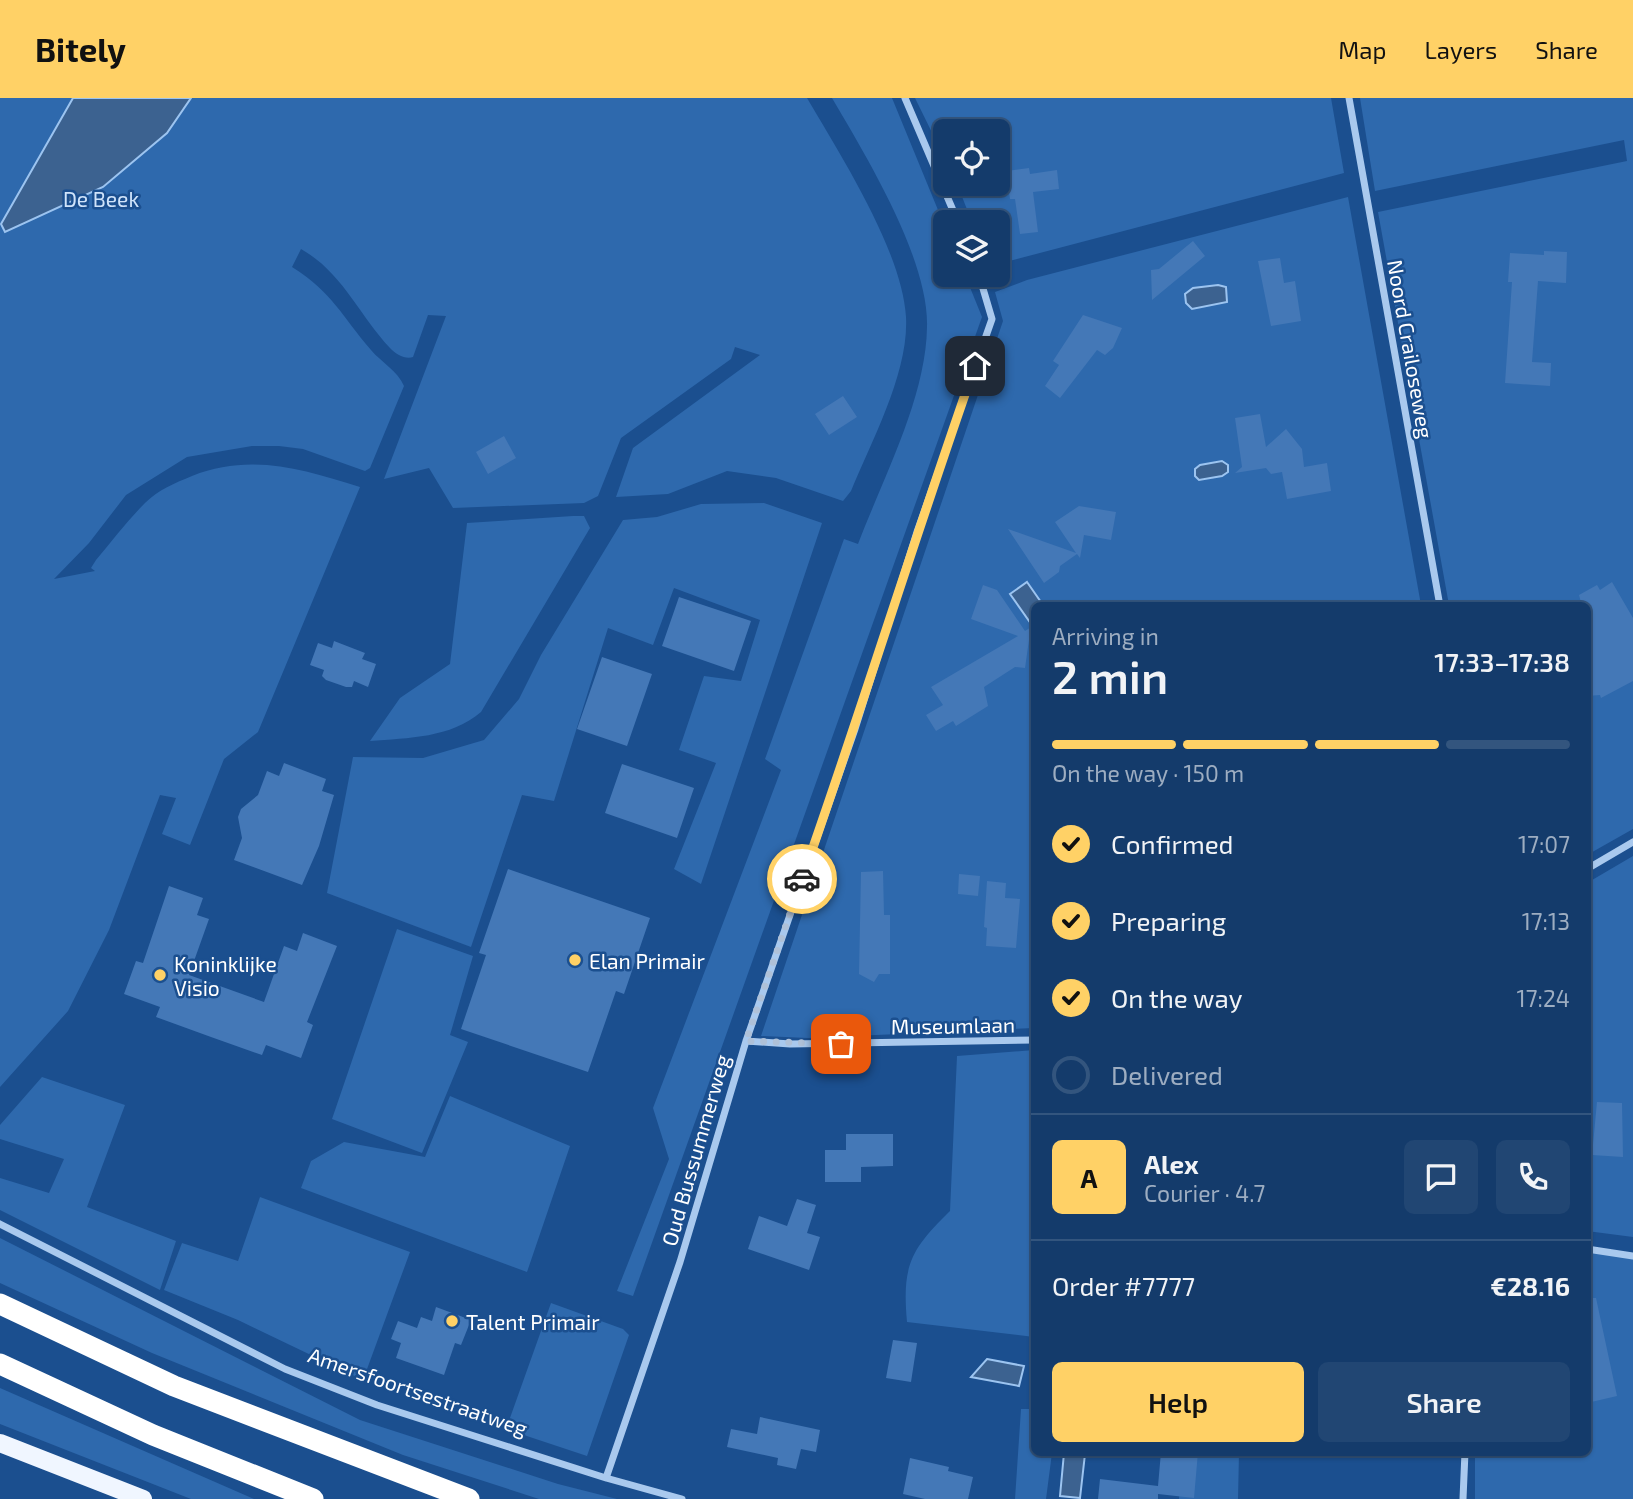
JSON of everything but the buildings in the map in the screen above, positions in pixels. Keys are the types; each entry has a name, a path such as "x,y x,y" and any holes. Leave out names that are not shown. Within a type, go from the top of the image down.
{"highway":[{"path":"0,1304 174,1386 468,1499"},
{"path":"0,1364 153,1435 313,1499"}],"main road":[{"path":"0,1443 143,1499"}],"street":[{"path":"905,98 953,210"},
{"name":"Noord Crailoseweg","path":"1349,98 1439,602"},
{"name":"Oud Bussummerweg","path":"606,1478 680,1262 746,1041 855,729 917,531 992,318 983,287"},
{"path":"1591,867 1633,842"},
{"name":"Museumlaan","path":"746,1041 804,1044 1031,1040"},
{"name":"Amersfoortsestraatweg","path":"0,1224 285,1368 377,1405 606,1478 682,1499"},
{"path":"1591,1250 1633,1256"},
{"path":"1463,1499 1465,1456"}],"green space":[{"name":"De Beek","path":"0,98 807,98 868,204 882,234 894,263 906,317 902,360 888,406 851,491 843,501 776,478 727,471 668,494 616,497 633,448 760,355 735,347 731,359 621,438 598,496 584,503 453,508 429,468 384,479 446,316 428,315 413,357 401,356 379,335 328,270 301,249 292,267 327,295 404,386 370,468 365,471 303,449 279,446 252,446 187,457 126,495 89,543 54,579 95,571 91,568 96,560 150,498 173,484 213,469 235,465 276,466 317,474 360,487 258,732 224,759 190,845 162,834 176,798 160,795 109,930 68,1011 0,1087"},
{"path":"832,98 892,98 938,210 933,210 933,287 970,287 982,317 633,1296 617,1291 669,1159 653,1108 781,770 765,759 844,539 858,544 902,437 925,354 925,300 918,271 893,209"},
{"path":"915,98 1331,98 1344,173 1010,261 1010,210 967,210 962,196 1010,196 1010,119 933,119 933,135"},
{"path":"1360,98 1633,98 1633,829 1591,853 1591,602 1448,602 1378,212 1627,161 1624,140 1375,191"},
{"path":"1348,197 1420,602 1031,602 1031,1028 808,1038 761,1036 1003,321 995,292"},
{"path":"764,503 822,523 701,884 674,869 716,763 679,750 704,676 741,681 760,620 674,588 653,645 608,628 554,801 522,795 471,947 327,893 353,757 423,758 484,740 519,699 541,655 623,520 657,517 701,504"},
{"path":"584,516 590,528 481,712 469,721 443,732 370,741 400,698 450,664 467,523"},
{"path":"1633,856 1633,1237 1591,1232 1591,881"},
{"path":"397,929 473,956 450,1035 468,1042 422,1153 332,1119"},
{"path":"1031,1050 1031,1337 907,1322 906,1287 912,1260 917,1248 950,1211 957,1056"},
{"path":"42,1077 125,1105 87,1207 176,1241 160,1290 0,1210 0,1178 49,1193 64,1159 0,1139 0,1125"},
{"path":"450,1096 570,1146 527,1272 301,1188 311,1161 344,1142 425,1157"},
{"path":"260,1197 410,1252 363,1380 238,1320 164,1290 182,1243 238,1261"},
{"path":"0,1238 360,1420 558,1484 617,1499 539,1499 403,1455 152,1353 0,1283"},
{"path":"1591,1253 1633,1258 1633,1499 1475,1499 1475,1456 1591,1456"},
{"path":"551,1303 623,1329 629,1335 587,1456 506,1429"},
{"path":"0,1388 254,1499 191,1499 0,1424"},
{"path":"1021,1409 1031,1409 1031,1456 1052,1456 1046,1499 1015,1499"},
{"path":"1182,1456 1239,1456 1238,1499 1179,1499"}],"shaded area":[{"path":"73,98 191,98 167,133 103,187 5,232 1,224"},
{"path":"1218,285 1226,287 1227,302 1192,309 1186,303 1185,294 1193,288"},
{"path":"1222,461 1228,465 1228,472 1222,476 1199,480 1195,476 1195,469 1200,465"},
{"path":"1027,582 1041,602 1031,602 1031,624 1010,594"},
{"path":"987,1359 1024,1366 1019,1386 971,1377"},
{"path":"1064,1456 1085,1456 1080,1498 1060,1496"}],"way so far":[{"path":"802,879 746,1041 841,1044"}],"place":[{"name":"Elan Primair","path":"575,960"},
{"name":"Koninklijke Visio","path":"160,975"},
{"name":"Talent Primair","path":"452,1321"}],"route":[{"path":"802,879 855,729 917,531 975,366"}]}
